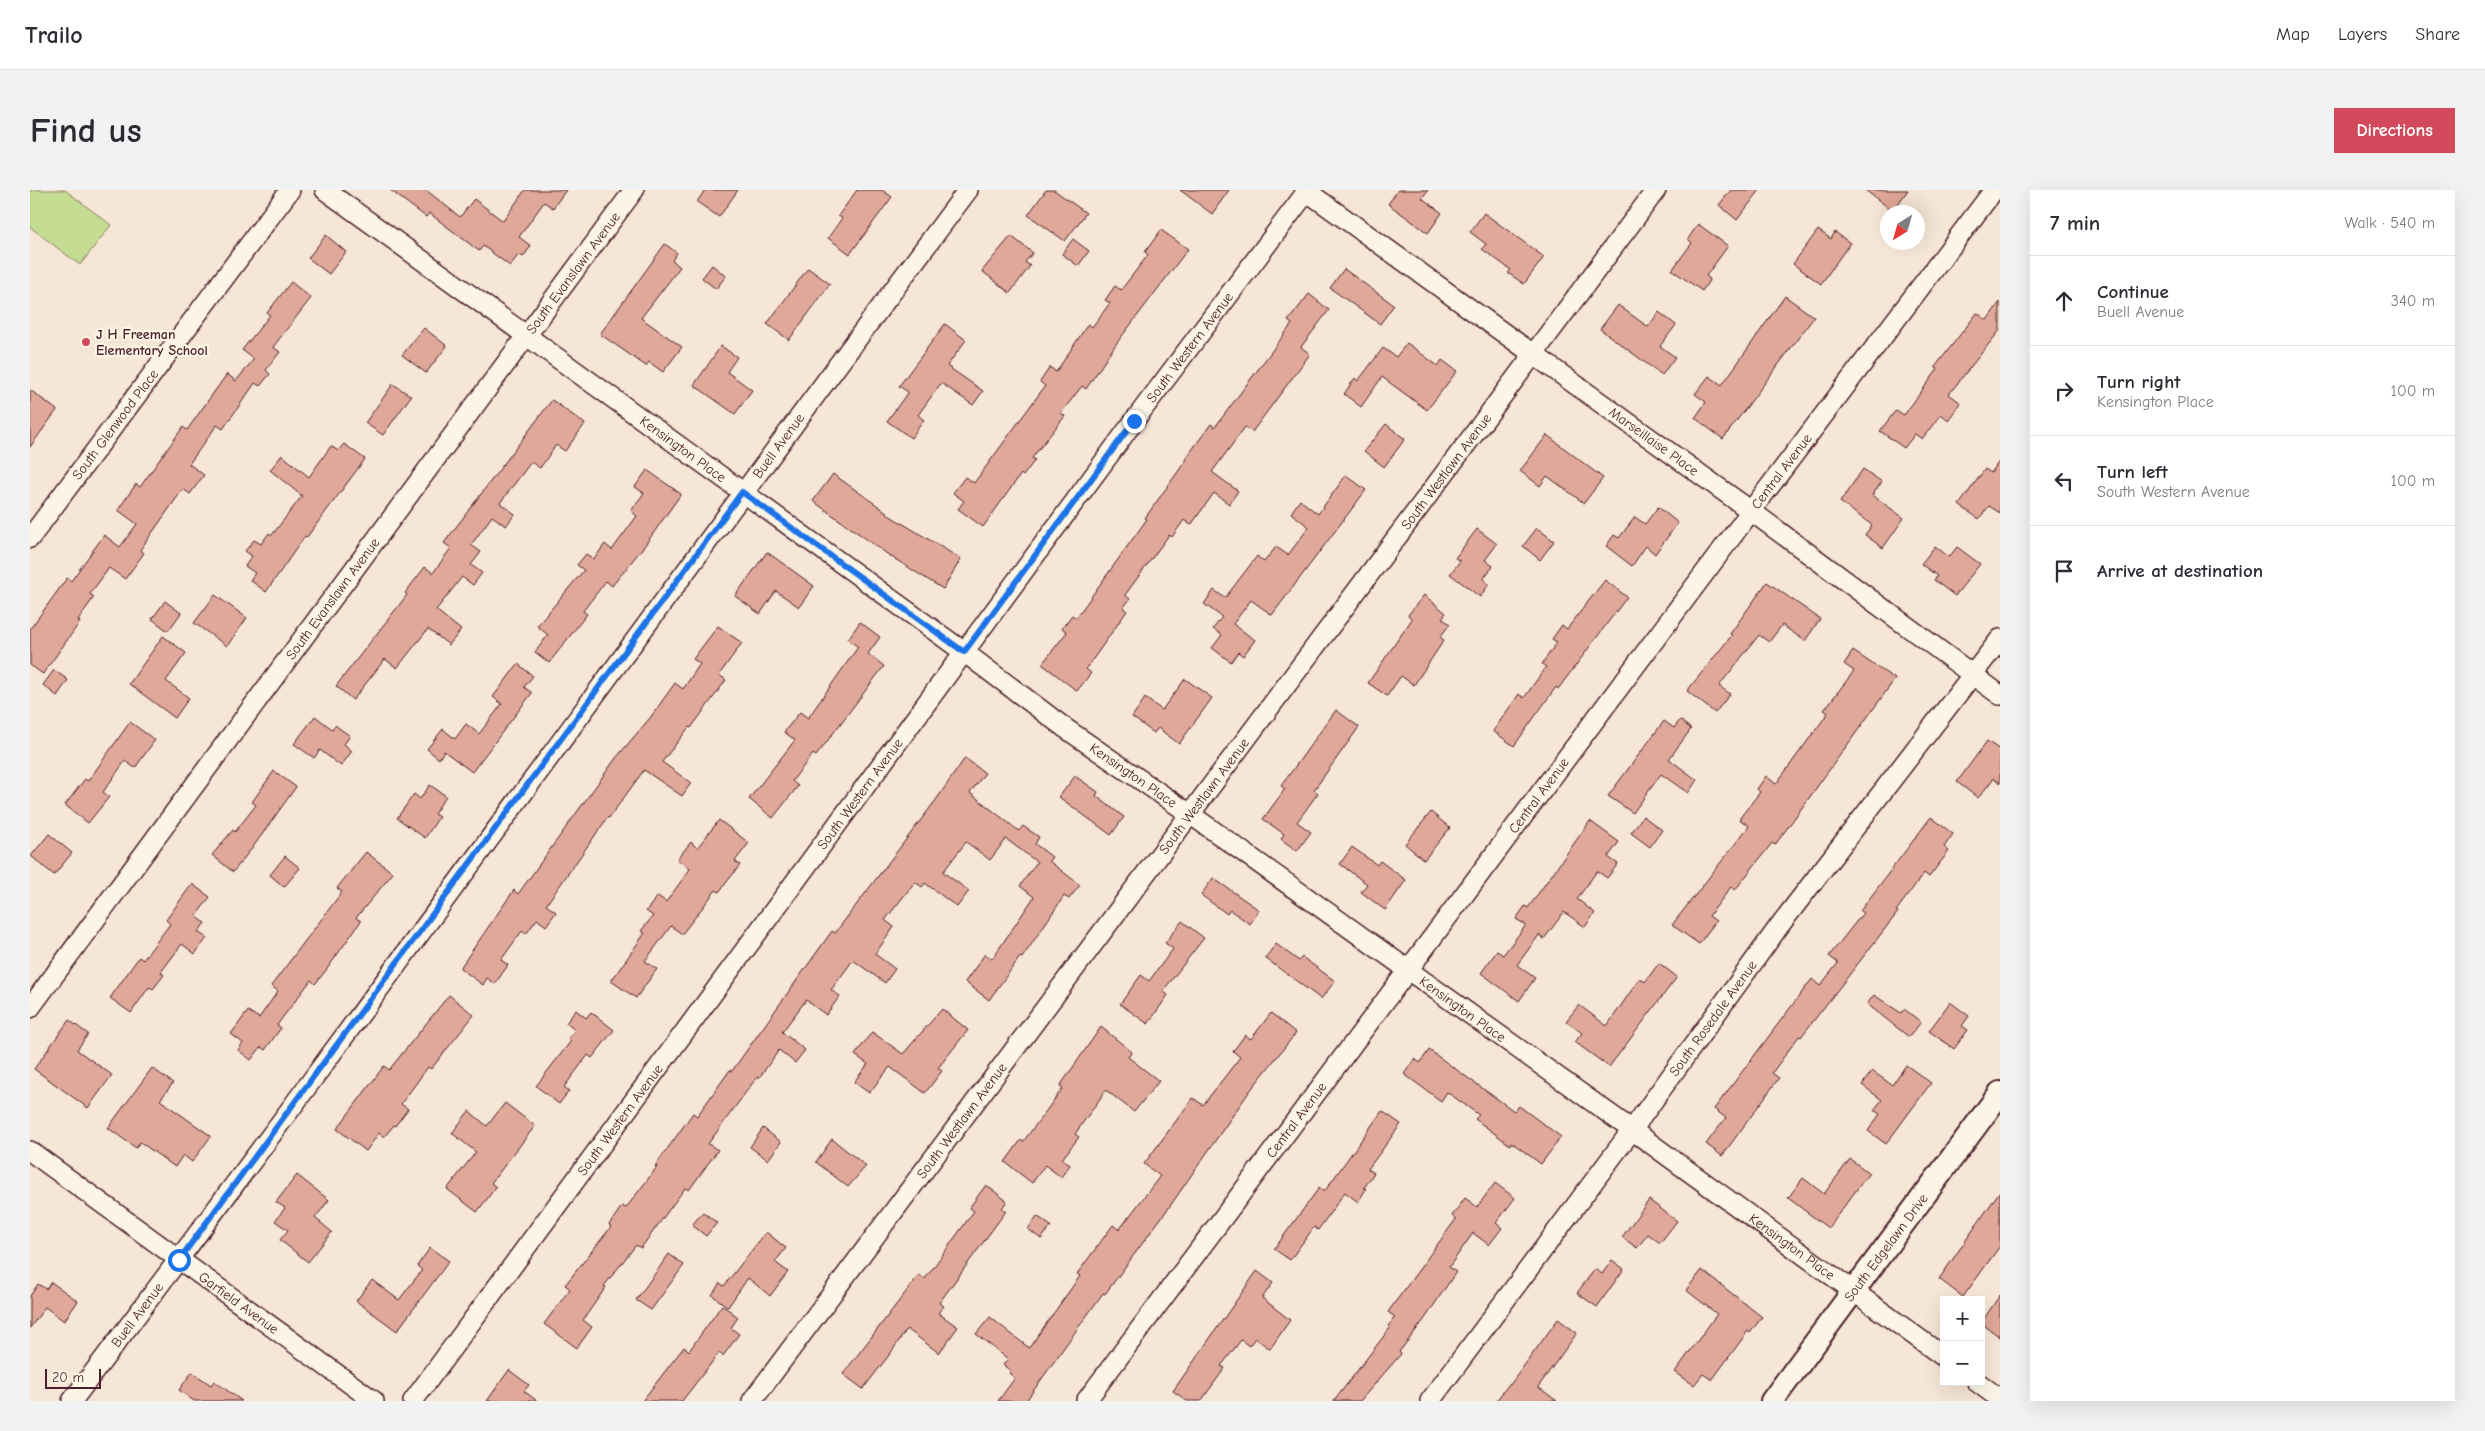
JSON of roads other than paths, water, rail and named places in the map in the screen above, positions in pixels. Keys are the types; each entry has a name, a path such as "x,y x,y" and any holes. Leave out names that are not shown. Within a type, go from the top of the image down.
{"street":[{"name":"South Glenwood Place","path":"30,538 290,190"},
{"name":"Kensington Place","path":"325,190 964,652 1065,728 1190,814 1632,1130 1940,1354"},
{"name":"South Evanslawn Avenue","path":"30,1008 634,190"},
{"name":"Buell Avenue","path":"72,1401 179,1260 742,492 968,190"},
{"name":"Marseillaise Place","path":"1307,190 1751,511 2000,695"},
{"name":"South Western Avenue","path":"413,1401 1134,421 1307,190"},
{"name":"South Westlawn Avenue","path":"752,1401 1532,353 1656,190"},
{"name":"Central Avenue","path":"1086,1401 1751,511 1994,190"},
{"name":"South Rosedale Avenue","path":"1430,1401 1632,1130 1780,925 2000,639"},
{"name":"South Edgelawn Drive","path":"1772,1401 2000,1094"},
{"name":"Garfield Avenue","path":"30,1151 374,1401"},
{"path":"1982,1386 2000,1399"}],"place":[{"name":"J H Freeman Elementary School","path":"86,342"}]}
